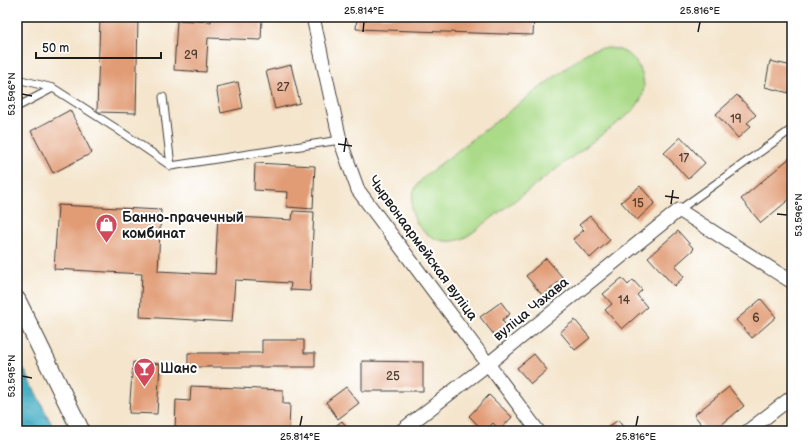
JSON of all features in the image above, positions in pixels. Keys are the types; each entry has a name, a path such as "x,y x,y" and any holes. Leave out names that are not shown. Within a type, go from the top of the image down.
{"street":[{"name":"Чырвонаармейская вуліца","path":"313,17 340,140 358,190 538,431"},
{"path":"679,210 789,276"},
{"name":"вуліца Чэхава","path":"401,431 488,364 679,210"},
{"path":"17,300 81,431"},
{"path":"748,431 792,397"}],"lane":[{"path":"17,79 53,88 171,166 340,140"},
{"path":"17,107 53,88"},
{"path":"163,97 171,166"},
{"path":"679,210 792,129"}],"green space":[{"path":"601,48 615,49 627,53 641,70 644,85 643,92 639,103 634,109 465,238 454,241 444,241 426,234 414,219 412,209 414,192 421,180 583,55 592,50"}],"water":[{"path":"17,359 19,359 55,431 17,431"}],"building":[{"path":"100,17 138,17 136,113 97,112"},
{"path":"211,17 262,17 261,40 208,38 206,72 174,70 177,20 211,22"},
{"path":"357,17 534,17 533,35 356,29"},
{"path":"770,61 792,66 789,93 765,87"},
{"path":"291,65 300,103 275,109 266,71"},
{"path":"238,82 243,108 221,113 216,87"},
{"path":"737,95 756,115 747,123 751,126 738,138 716,114"},
{"path":"70,110 92,153 53,173 31,131"},
{"path":"681,137 705,163 688,179 664,153"},
{"path":"792,156 792,197 761,223 741,199"},
{"path":"255,163 315,166 313,209 287,207 288,192 254,190"},
{"path":"640,186 655,203 637,220 621,202"},
{"name":"Банно-прачечный комбинат","path":"58,205 161,210 158,271 215,274 218,216 292,220 293,211 314,212 310,291 290,290 291,283 235,280 232,322 140,317 142,274 54,269"},
{"path":"590,216 610,240 590,258 573,239 584,230 579,225"},
{"path":"678,231 694,249 675,266 684,277 674,286 648,257"},
{"path":"546,258 563,278 543,296 526,276"},
{"path":"622,278 628,285 633,280 642,290 637,295 647,307 622,329 605,310 612,304 603,294"},
{"path":"761,299 776,317 752,338 736,320"},
{"path":"501,302 510,314 502,320 507,327 495,336 480,317"},
{"path":"575,320 590,338 575,350 560,332"},
{"path":"262,340 304,340 304,353 315,353 315,367 188,367 188,353 262,353"},
{"path":"534,354 547,370 531,384 517,368"},
{"path":"362,361 423,362 423,391 362,391"},
{"name":"Шанс","path":"133,362 160,364 157,414 129,413"},
{"path":"191,386 283,390 283,404 290,404 289,431 175,431 176,400 190,401"},
{"path":"346,387 359,403 338,419 326,402"},
{"path":"729,387 744,406 714,431 707,431 694,415"},
{"path":"489,395 512,417 500,430 493,423 486,431 484,431 469,416"},
{"path":"618,420 626,431 603,431"},
{"path":"342,421 350,431 329,431"}],"place":[{"name":"Банно-прачечный комбинат","path":"107,244"},
{"name":"Шанс","path":"145,388"}]}
